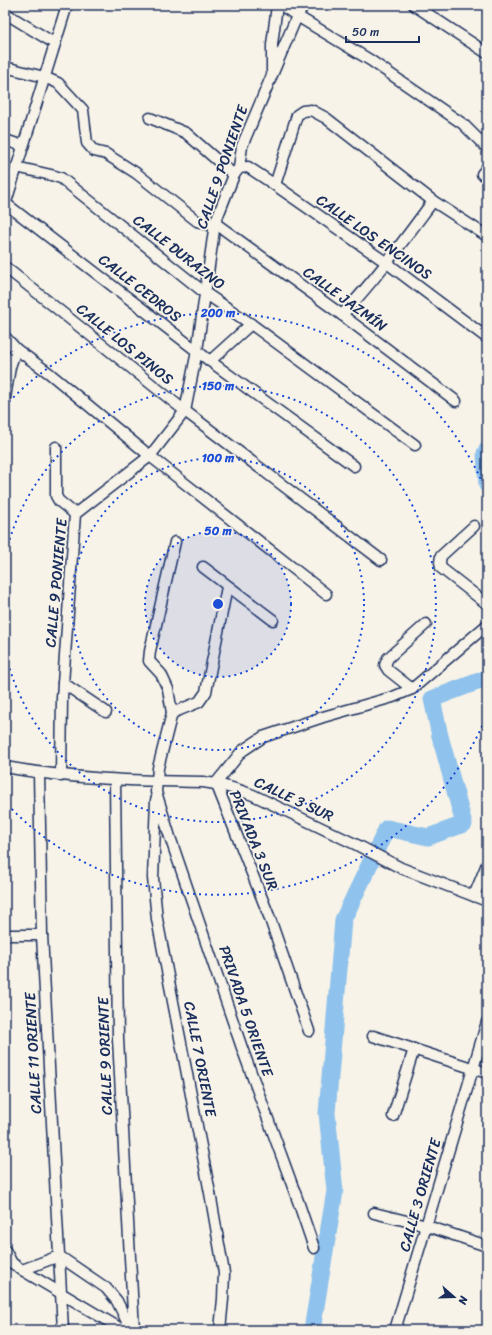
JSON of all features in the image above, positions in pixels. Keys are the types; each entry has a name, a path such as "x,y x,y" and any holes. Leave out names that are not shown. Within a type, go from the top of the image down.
{"street":[{"path":"5,204 67,5"},
{"path":"272,75 272,45 276,5"},
{"path":"281,5 370,60 463,124 487,148"},
{"name":"CALLE 9 PONIENTE","path":"61,776 63,683 75,514 150,456 185,411 197,351 215,223 237,171 242,146 297,16 304,5"},
{"path":"414,5 487,53"},
{"path":"5,14 54,44"},
{"path":"5,67 44,77 58,83 83,110 87,143 94,151 106,154 136,173 197,221 206,224 215,223"},
{"path":"275,185 297,116 303,111 311,110 336,125 433,201 487,236"},
{"path":"150,118 186,133 237,171"},
{"path":"5,140 23,146"},
{"name":"CALLE DURAZNO","path":"16,167 61,178 205,293 250,324 415,445"},
{"name":"CALLE LOS ENCINOS","path":"237,171 248,168 275,185 387,263 487,338"},
{"path":"342,315 387,263 433,201"},
{"name":"CALLE CEDROS","path":"5,204 210,361 354,466"},
{"name":"CALLE JAZMÍN","path":"215,223 342,315 456,401"},
{"name":"CALLE LOS PINOS","path":"5,267 185,411 381,560"},
{"path":"210,361 250,324"},
{"path":"5,337 16,349 49,373 150,456 326,594"},
{"path":"5,398 7,366 16,349"},
{"path":"56,447 56,496 59,501 75,514"},
{"path":"474,526 442,556 440,562 441,568 487,604"},
{"path":"175,542 150,651 149,662 161,674 168,689 172,713 199,702 206,692 227,587"},
{"path":"202,567 272,620"},
{"path":"412,689 388,670 385,665 388,658 426,624"},
{"name":"PRIVADA 3 SUR","path":"309,1031 269,916 216,783 242,751 263,737 323,717 393,697 412,689 487,625"},
{"path":"63,683 106,712"},
{"name":"CALLE 7 ORIENTE","path":"172,713 158,768 153,878 157,919 224,1273 220,1330"},
{"name":"CALLE 3 SUR","path":"5,767 61,776 115,780 156,787 203,782 216,783 253,795 401,868 487,901"},
{"name":"CALLE 11 ORIENTE","path":"39,773 42,935 63,1330"},
{"name":"CALLE 9 ORIENTE","path":"115,780 118,1038 133,1330"},
{"name":"PRIVADA 5 ORIENTE","path":"156,787 172,845 242,1048 314,1248"},
{"path":"474,896 487,864"},
{"path":"5,935 42,935"},
{"name":"CALLE 3 ORIENTE","path":"395,1330 487,1022"},
{"path":"373,1036 487,1073"},
{"path":"393,1116 414,1049"},
{"path":"374,1213 427,1226 487,1246"},
{"path":"5,1250 8,1261 123,1330"},
{"path":"22,1270 59,1256 106,1288 117,1301 133,1330"}],"waterway":[{"path":"487,450 485,453 487,485"},
{"path":"312,1330 335,1191 327,1113 343,920 387,828 428,837 464,824 440,736 432,699 487,678"}]}
